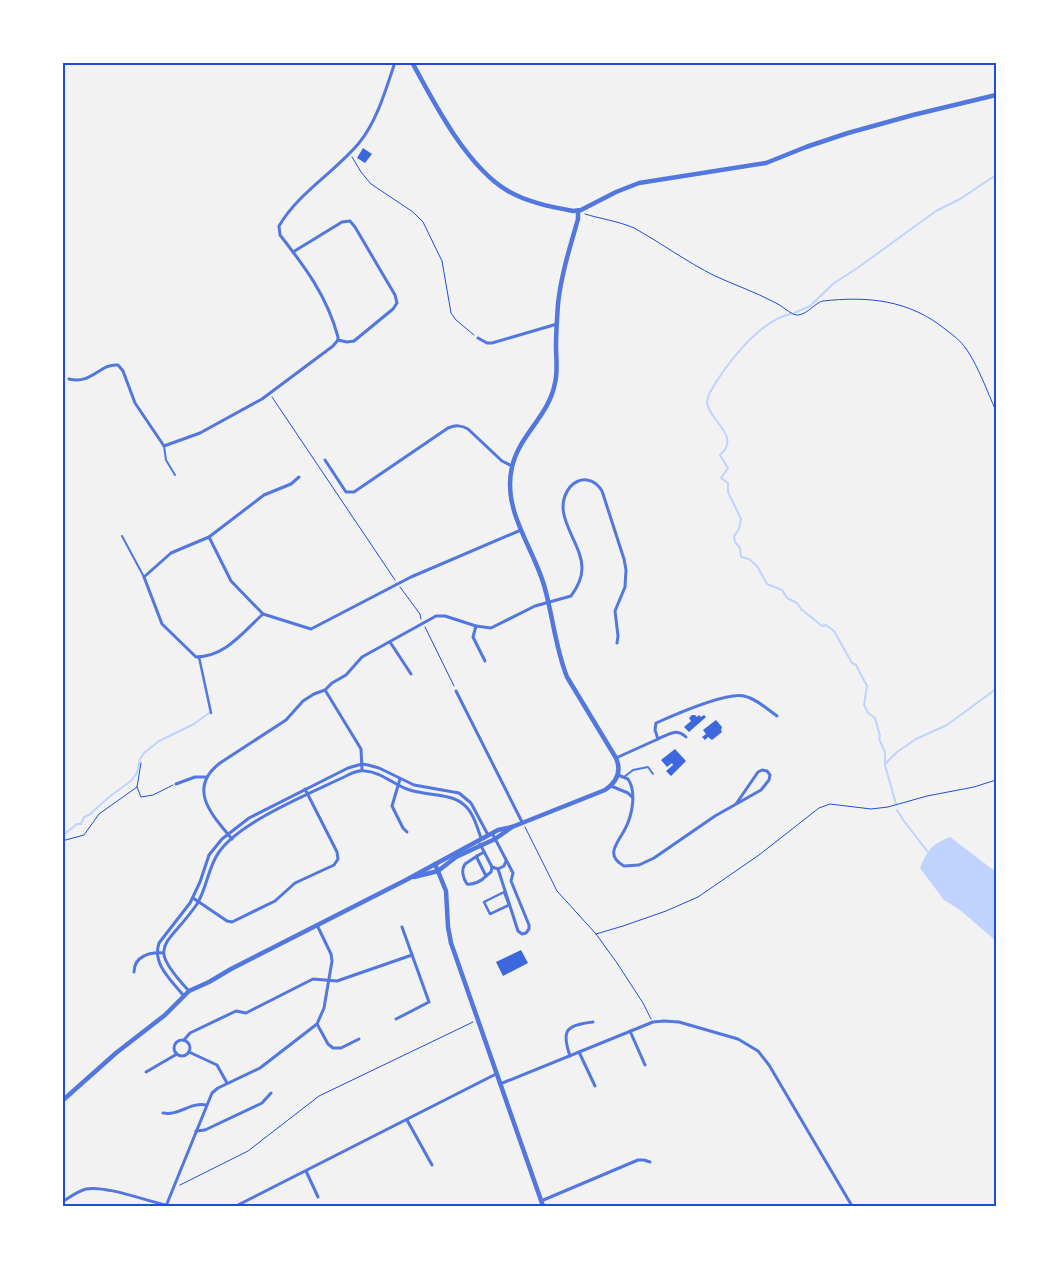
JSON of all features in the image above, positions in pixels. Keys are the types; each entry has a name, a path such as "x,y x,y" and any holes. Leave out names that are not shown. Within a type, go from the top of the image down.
{"street":[{"path":"338,340 327,303 316,283 280,235 279,226 300,198 350,152 366,132 395,62"},
{"path":"412,62 463,146 496,182 521,197 578,211 639,183 766,164 806,147 881,124 996,95"},
{"path":"62,1101 116,1053 170,1011 183,995 189,991 214,980 231,969 406,880 498,830 512,827 611,786 618,775 619,765 616,758 567,677 557,647 540,572 510,501 509,485 512,466 520,447 544,412 552,396 556,380 557,324 561,283 578,219 578,211"},
{"path":"293,252 342,222 350,221 395,295 397,303 393,309 354,341 338,340"},
{"path":"478,338 487,343 492,343 557,324"},
{"path":"70,379 81,381 110,365 118,364 123,371 135,403 164,446 200,433 270,394 333,346 338,340"},
{"path":"325,460 346,492 354,492 448,428 462,426 502,461 512,466"},
{"path":"263,614 226,649 196,657 162,624 144,577 172,554 209,537 264,495 291,484 298,477"},
{"path":"232,839 211,813 206,802 204,790 207,777 220,763 291,716 302,701 324,690 346,675 362,657 430,619 441,615 476,626 492,628 535,606 571,596 579,582 582,570 581,558 565,520 563,506 567,492 572,484 583,480 592,482 600,487 624,559 626,570 625,586 615,611 617,643"},
{"path":"209,537 231,582 263,614 307,628 314,628 397,583 521,530"},
{"path":"476,626 473,637 485,661"},
{"path":"390,642 411,674"},
{"path":"199,657 211,712"},
{"path":"324,690 361,749 362,770"},
{"path":"456,691 522,822"},
{"path":"658,739 655,730 656,723 699,706 737,696 749,698 777,716"},
{"path":"616,758 676,731 681,732 686,737"},
{"path":"183,995 160,966 157,952 160,939 179,918 193,898 209,855 215,846 249,818 348,768 362,764 379,768 421,787 448,790 463,796 473,805 496,841 513,873 511,881 530,925 526,933 522,934 518,931 498,869 492,866 483,849 468,808 458,800 448,796 422,794 398,785 376,773 362,770 354,772 256,821 221,849 216,856 199,902 182,926 166,942 163,953 166,962 189,991"},
{"path":"618,775 629,780 632,785 633,798 628,823 614,849 617,861 627,867 650,861 715,816 736,804 763,788 770,777 767,771 762,770 758,772 736,804"},
{"path":"176,784 195,777 207,777"},
{"path":"400,779 392,806 407,832"},
{"path":"611,786 628,793 633,798"},
{"path":"193,898 227,921 232,922 275,901 295,883 334,865 337,862 338,856 305,790"},
{"path":"448,790 448,796"},
{"path":"468,808 473,805"},
{"path":"406,880 438,871 456,857 483,849 512,827"},
{"path":"483,849 477,856 467,861 463,867 465,881 467,884 471,884 484,878 491,872 492,866"},
{"path":"477,856 478,862 486,876"},
{"path":"498,869 504,866 506,860"},
{"path":"434,864 446,891 451,943 543,1206"},
{"path":"504,892 509,905 490,914 484,902 504,892"},
{"path":"62,1202 78,1192 93,1189 168,1206 173,1188 212,1093 227,1083 260,1068 317,1024 324,1008 332,956 317,925"},
{"path":"396,1018 429,1002 402,927"},
{"path":"134,972 136,962 146,955 157,952 163,953"},
{"path":"184,1040 189,1045 188,1052 183,1056 177,1054 174,1049 175,1043 184,1040 190,1033 236,1011 246,1013 312,979 337,981 412,955"},
{"path":"570,1056 564,1038 566,1033 578,1025 592,1022"},
{"path":"500,1084 653,1022 679,1022 738,1039 758,1051 769,1065 852,1206"},
{"path":"317,1024 328,1044 333,1048 341,1048 358,1039"},
{"path":"630,1032 644,1065"},
{"path":"188,1052 217,1065 227,1083"},
{"path":"579,1052 595,1086"},
{"path":"146,1072 177,1054"},
{"path":"236,1206 496,1074"},
{"path":"196,1131 205,1130 262,1103 271,1093"},
{"path":"163,1113 172,1114 194,1105 206,1105"},
{"path":"407,1120 432,1165"},
{"path":"541,1201 638,1160 650,1162"},
{"path":"306,1171 318,1197"}],"lane":[{"path":"164,446 166,460 174,475"},
{"path":"122,536 144,577"},
{"path":"624,777 633,770 648,767 653,774"}],"path":[{"path":"350,152 361,172 371,184 421,219 442,261 451,314 478,338"},
{"path":"578,211 602,220 621,222 634,228 715,276 776,303 794,315 809,310 821,302 878,300 902,305 933,319 960,340 967,350 996,411"},
{"path":"270,394 397,583 420,614 420,618 456,691"},
{"path":"141,763 137,787 141,797 153,795 176,784"},
{"path":"596,934 666,911 698,897 759,855 819,808 830,804 888,808 926,796 974,787 996,780"},
{"path":"62,841 84,835 99,814 137,787"},
{"path":"522,822 557,890 596,934 631,982 653,1022"},
{"path":"173,1188 248,1151 319,1096 477,1019"}],"water":[{"path":"950,837 996,872 996,941 960,910 944,900 920,868 931,848"}],"building":[{"path":"363,148 372,154 365,163 357,158"},
{"path":"692,715 697,717 699,715 701,717 704,715 706,717 689,732 684,727 691,721 689,718"},
{"path":"716,720 722,727 722,732 712,740 708,737 705,740 702,737 706,734 703,730"},
{"path":"675,749 686,761 671,776 666,771 673,765 672,763 667,767 661,760"},
{"path":"521,950 528,963 503,976 496,962"}],"waterway":[{"path":"794,313 810,306 834,283 936,211 960,199 996,175"},
{"path":"791,314 779,318 755,335 733,358 709,394 707,402 709,409 726,435 727,441 726,448 720,455 728,468 721,478 728,483 728,492 741,519 739,529 734,536 735,542 740,548 741,557 749,559 757,566 767,584 782,590 787,598 797,603 801,609 822,626 826,625 834,631 852,663 856,665 867,686 864,705 868,713 875,718 880,736 879,739 885,752 885,765 896,804"},
{"path":"885,764 897,752 916,739 947,725 996,689"},
{"path":"62,836 77,824 81,824 84,817 131,781 137,773 140,759 144,753 159,741 194,724 209,713"},
{"path":"897,810 927,851"}]}
